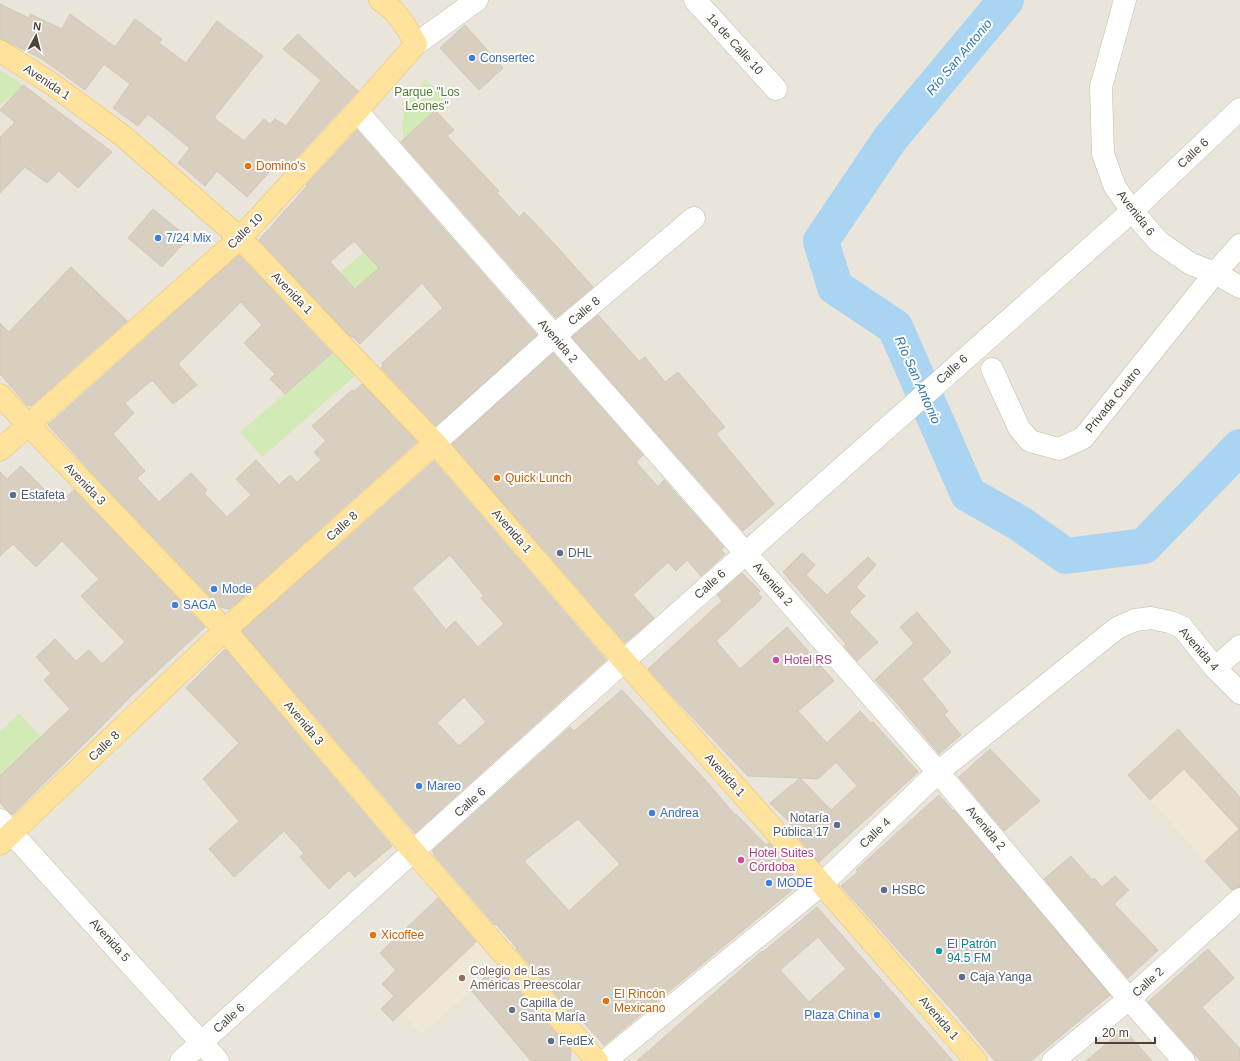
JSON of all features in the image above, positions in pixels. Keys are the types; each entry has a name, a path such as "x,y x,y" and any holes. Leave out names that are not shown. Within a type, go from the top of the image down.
{"main road":[{"path":"380,0 392,8 416,44"},
{"name":"Calle 10","path":"0,450 27,424 240,238 357,111 416,44"},
{"name":"Avenida 1","path":"0,51 52,84 123,136 240,238 435,443 624,661 822,884 976,1061"},
{"name":"Avenida 3","path":"0,395 225,630 414,852 596,1061"},
{"name":"Calle 8","path":"4,833 225,630 435,443"}],"street":[{"name":"Calle 10","path":"416,44 477,0"},
{"name":"1a de Calle 10","path":"695,0 776,89"},
{"name":"Avenida 6","path":"1125,0 1101,87 1103,154 1115,187 1132,211 1159,242 1191,264 1240,287"},
{"name":"Calle 6","path":"181,1061 624,661 1132,211 1240,109"},
{"name":"Avenida 2","path":"357,111 938,772 1129,999 1184,1061"},
{"name":"Calle 8","path":"435,443 554,336 694,218"},
{"name":"Privada Cuatro","path":"992,369 1019,428 1030,441 1059,449 1083,438 1240,245"},
{"name":"Calle 4","path":"605,1061 822,884 938,772 1117,628 1135,620 1151,618"},
{"name":"Avenida 4","path":"1151,618 1170,622 1182,627 1215,668 1240,693"},
{"path":"1215,668 1240,646"},
{"name":"Avenida 5","path":"4,833 203,1042 218,1061"},
{"name":"Calle 2","path":"1053,1061 1129,999 1240,899"}],"shaded area":[{"path":"0,0 1240,0 1240,1061 0,1061"},
{"path":"1178,729 1240,797 1240,886 1233,892 1128,775"},
{"name":"Colegio de Las Américas Preescolar","path":"477,942 498,966 422,1035 402,1013"}],"green space":[{"path":"0,70 23,85 0,106"},
{"name":"Parque \"Los Leones\"","path":"425,79 446,98 404,139 402,123 405,107"},
{"path":"364,252 379,268 329,312 314,295"},
{"path":"335,351 356,375 262,457 240,432"},
{"path":"19,713 41,737 0,776 0,732"}],"building":[{"path":"0,4 29,18 30,14 62,29 70,14 115,47 135,19 162,39 159,43 186,63 217,21 263,56 214,118 244,141 264,119 270,124 275,119 286,126 321,80 283,49 298,34 358,91 287,168 279,161 247,197 217,171 205,186 178,163 190,148 148,114 138,126 113,108 130,84 104,64 85,90 42,59 0,38"},
{"name":"Consertec","path":"465,25 503,68 479,90 440,48"},
{"path":"23,85 112,152 78,188 59,171 47,183 25,167 0,193 0,137 15,122 0,110"},
{"path":"435,110 454,130 447,136 499,191 497,193 519,217 524,212 593,287 556,318 401,142"},
{"path":"357,130 537,335 436,426 381,368 383,365 382,363 443,308 422,283 360,344 352,336 351,337 259,240 307,186 306,185","holes":["354,241 379,268 355,289 330,262"]},
{"name":"7/24 Mix","path":"153,209 188,238 162,267 128,238"},
{"path":"239,255 332,353 285,394 270,379 275,374 244,343 262,325 241,302 178,364 197,385 173,404 152,380 125,403 134,413 113,434 145,471 137,478 159,502 191,473 207,490 204,493 227,517 251,495 236,479 256,460 279,485 290,475 297,482 321,460 314,452 326,441 312,426 352,390 353,392 362,384 417,442 230,609 220,607 48,425"},
{"path":"71,267 127,321 31,406 28,406 0,374 0,323 9,332"},
{"path":"598,315 639,361 645,357 665,382 678,372 725,427 716,434 774,504 743,531 572,337"},
{"path":"553,353 643,455 636,462 658,487 664,480 724,547 721,550 725,554 701,576 687,560 676,571 668,562 633,595 654,618 625,643 452,444"},
{"path":"434,461 606,660 415,833 242,631","holes":["450,555 484,596 481,598 504,624 478,647 455,621 446,630 412,588","464,697 486,722 459,746 437,723"]},
{"path":"21,466 59,504 74,490 205,627 132,695 12,815 0,803 0,776 70,709 44,680 51,673 36,657 55,639 76,661 89,650 102,664 125,642 81,596 99,579 62,541 36,567 13,544 0,556 0,472 7,479"},
{"path":"802,553 815,565 806,575 827,595 868,557 876,565 856,587 865,596 849,612 878,642 857,661 844,646 846,644 783,572"},
{"path":"742,573 760,591 758,593 762,598 716,641 740,669 787,627 834,681 798,711 827,743 860,711 871,723 873,722 918,772 819,862 788,826 791,824 770,803 800,778 748,776 648,669 722,601 717,595","holes":["836,762 857,786 831,810 800,778 818,779"]},
{"path":"917,612 951,652 922,679 948,711 944,715 961,735 939,754 897,703 875,680 914,643 900,627"},
{"path":"225,649 392,846 355,877 349,870 329,889 300,857 304,853 284,831 234,877 209,849 239,821 203,779 239,743 186,688"},
{"path":"622,690 708,783 735,815 736,814 766,845 769,843 793,870 792,890 604,1045 574,1012 574,1016 432,851 570,727 574,731","holes":["578,819 620,864 569,911 524,861"]},
{"path":"1178,729 1240,797 1240,887 1232,890 1205,861 1239,829 1184,769 1150,800 1128,775"},
{"path":"990,749 1040,801 1004,831 959,777"},
{"path":"939,795 953,811 954,810 1110,995 1031,1061 995,1061 953,1011 841,886 858,872 856,870"},
{"path":"1071,856 1092,880 1094,878 1102,887 1115,876 1129,890 1114,904 1158,950 1128,978 1044,879"},
{"path":"438,898 476,942 393,1021 381,1009 394,996 382,984 396,970 380,953"},
{"path":"817,907 953,1061 637,1061 762,951 763,952","holes":["818,937 846,969 809,1002 780,970"]},
{"path":"1208,949 1234,978 1202,1007 1240,1049 1240,1061 1201,1061 1148,1002"},
{"name":"Capilla de Santa María","path":"497,966 571,1050 570,1061 531,1061 471,990"},
{"path":"1124,1029 1152,1061 1086,1061"}],"waterway":[{"name":"Río San Antonio","path":"1006,0 890,139 821,241 835,287 895,327 968,494 1019,523 1066,556 1144,546 1240,447"}],"place":[{"name":"Consertec","path":"472,58"},
{"name":"Domino's","path":"248,166"},
{"name":"7/24 Mix","path":"158,238"},
{"name":"Quick Lunch","path":"497,478"},
{"name":"Estafeta","path":"13,495"},
{"name":"DHL","path":"560,553"},
{"name":"Mode","path":"214,589"},
{"name":"SAGA","path":"175,605"},
{"name":"Hotel RS","path":"776,660"},
{"name":"Mareo","path":"419,786"},
{"name":"Andrea","path":"652,813"},
{"name":"Notaría Pública 17","path":"837,825"},
{"name":"Hotel Suites Córdoba","path":"741,860"},
{"name":"MODE","path":"769,883"},
{"name":"HSBC","path":"884,890"},
{"name":"Xicoffee","path":"373,935"},
{"name":"El Patrón 94.5 FM","path":"939,951"},
{"name":"Caja Yanga","path":"962,977"},
{"name":"Colegio de Las Américas Preescolar","path":"462,978"},
{"name":"El Rincón Mexicano","path":"606,1001"},
{"name":"Capilla de Santa María","path":"512,1010"},
{"name":"Plaza China","path":"877,1015"},
{"name":"FedEx","path":"551,1041"}]}
